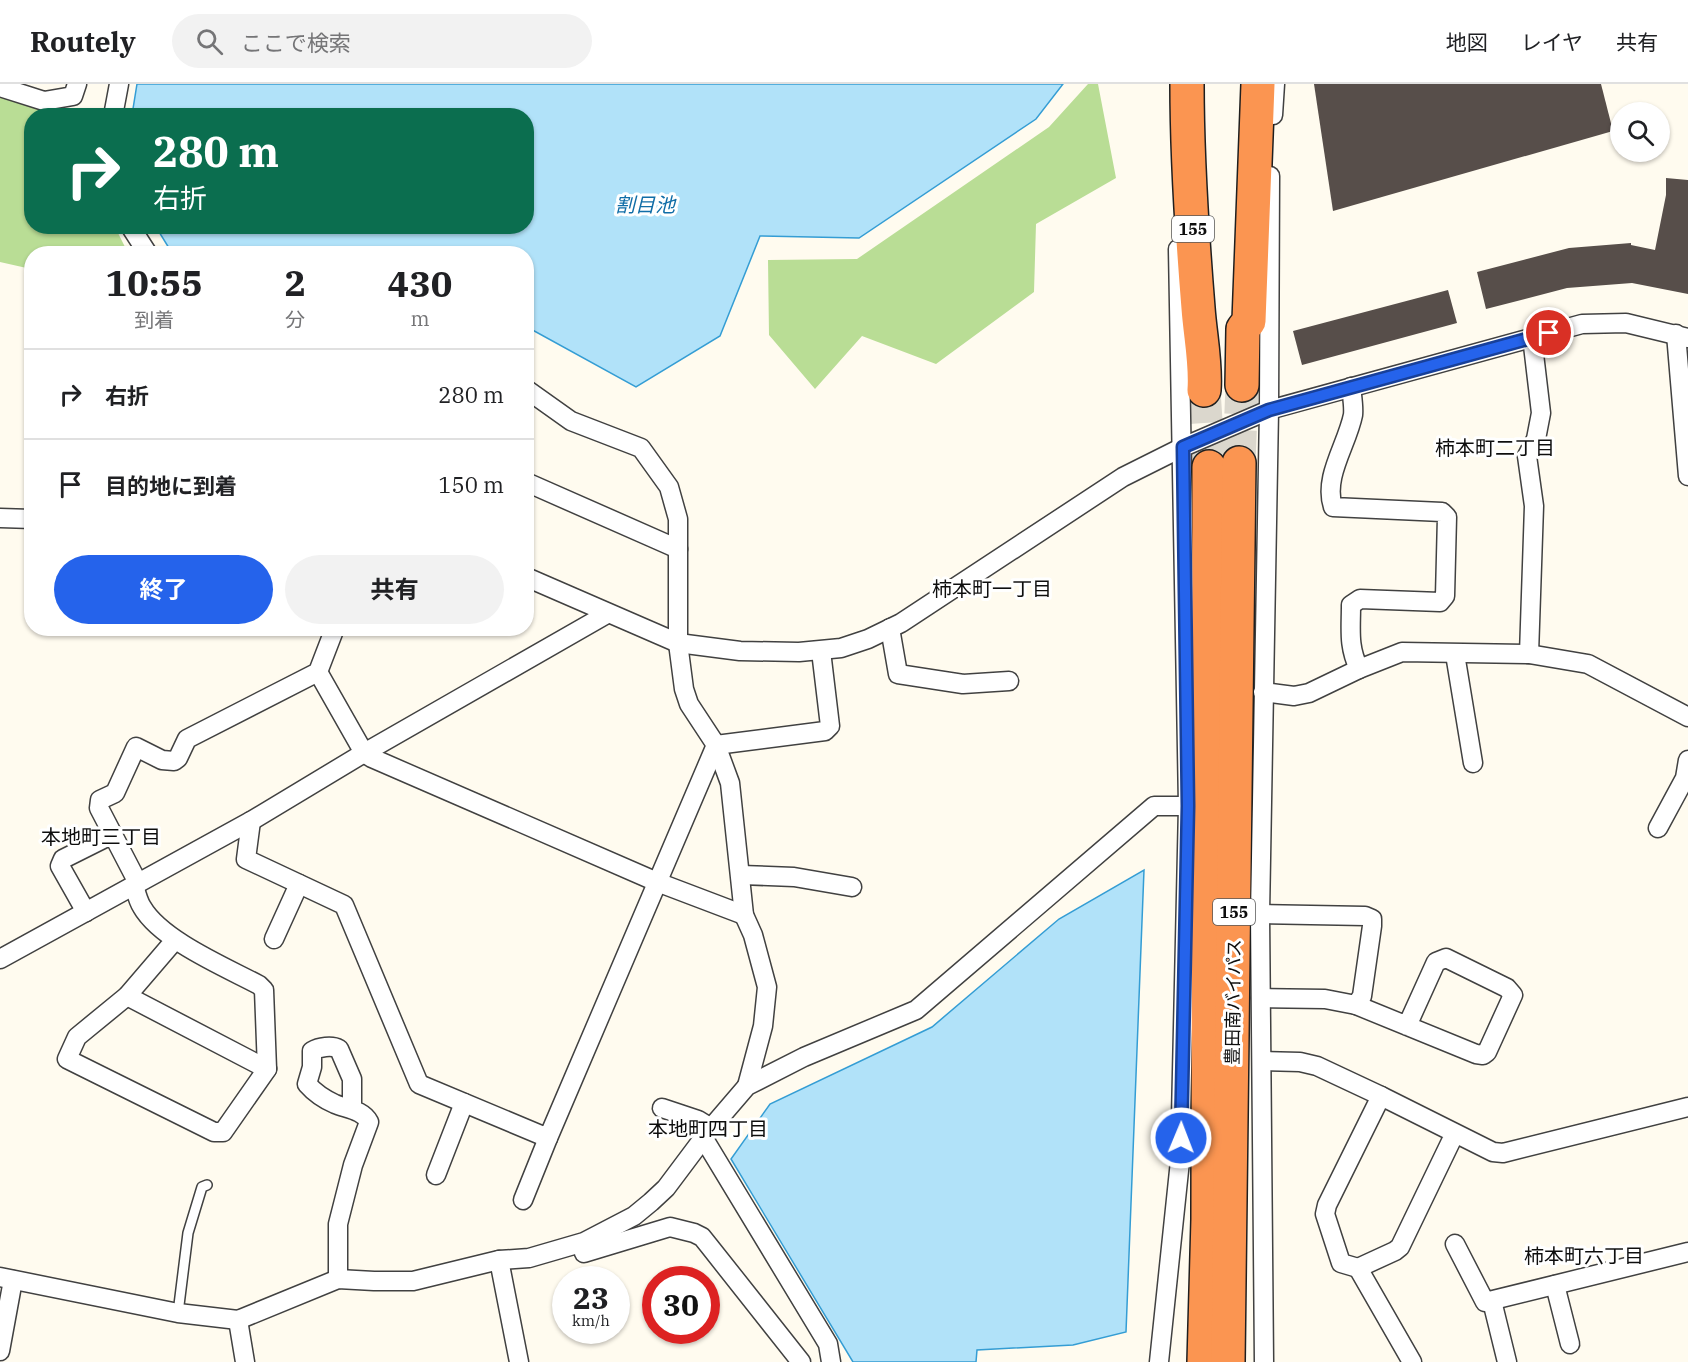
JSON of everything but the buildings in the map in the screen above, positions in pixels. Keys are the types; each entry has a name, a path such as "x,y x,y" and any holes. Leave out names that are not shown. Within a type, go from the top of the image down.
{"highway":[{"name":"155","path":"1187,84 1187,120 1204,382"},
{"path":"1242,385 1243,329 1249,321 1258,84"},
{"name":"豊田南バイパス","path":"1204,1362 1224,465 1228,1362"}],"street":[{"path":"0,87 44,101 73,96 77,84"},
{"path":"114,108 119,84"},
{"path":"1159,1362 1180,1161 1188,806 1178,195 1171,84"},
{"path":"1264,1362 1260,914 1269,410 1270,172 1275,84"},
{"path":"534,581 678,643 740,651 821,651 841,648 891,628 1123,477 1183,447 1269,410 1582,324 1626,323 1682,336 1688,476"},
{"path":"1529,654 1534,506 1527,456 1536,439 1541,413 1532,337"},
{"path":"1351,387 1353,415 1334,473 1330,498 1332,507 1442,512 1447,517 1445,596 1440,602 1360,600 1352,605 1350,643 1359,669"},
{"path":"534,395 571,421 641,448 669,487 678,519 678,643 682,679 689,704 716,745 730,783 744,915 753,936 767,987 763,1026 747,1086"},
{"path":"534,486 678,549"},
{"path":"0,518 24,519"},
{"path":"0,959 251,821 364,753 607,614"},
{"path":"891,628 895,669 898,674 963,684 1009,681"},
{"path":"175,940 127,996 77,1037 67,1059 214,1132 223,1132 267,1069 264,990 259,984 175,940 141,907 136,884 99,808 100,800 114,793 136,747 162,760 174,761 178,758 187,739 318,672 332,636"},
{"path":"716,745 825,731 830,726 821,651"},
{"path":"1263,692 1293,696 1309,693 1402,652 1529,654 1588,664 1688,717"},
{"path":"1455,654 1473,763"},
{"path":"318,672 364,753 372,758 657,882 744,915"},
{"path":"524,1200 548,1138 716,745"},
{"path":"1658,828 1685,778 1688,760"},
{"path":"0,1351 7,1278 178,1313 238,1320 338,1279 413,1281 499,1260 548,1254 584,1242 633,1216 666,1188 747,1086 804,1057 916,1010 1154,806 1188,806"},
{"path":"251,821 246,859 344,905 419,1084 548,1138"},
{"path":"86,912 60,866 63,859 113,834"},
{"path":"741,875 795,877 852,887"},
{"path":"274,939 299,884"},
{"path":"1260,914 1365,916 1372,919 1362,996 1356,1005"},
{"path":"1261,998 1325,999 1356,1005 1407,1026 1476,1054 1483,1055 1487,1052 1513,995 1508,988 1446,958 1436,962 1407,1026"},
{"path":"127,996 267,1069"},
{"path":"1262,1061 1300,1062 1317,1066 1493,1152 1503,1153 1688,1107"},
{"path":"1381,1096 1327,1205 1325,1214 1341,1263 1358,1268 1400,1247 1455,1133"},
{"path":"436,1175 464,1103"},
{"path":"662,1108 698,1120 708,1133 828,1344 831,1362"},
{"path":"338,1279 338,1224 353,1165 369,1122 367,1118 352,1109"},
{"path":"548,1254 563,1258 670,1227 694,1233 702,1237 710,1246 801,1362"},
{"path":"1455,1244 1485,1302 1688,1252"},
{"path":"499,1260 519,1362"},
{"path":"1358,1268 1412,1362"},
{"path":"1555,1285 1570,1344"},
{"path":"1492,1300 1507,1362"},
{"path":"238,1320 245,1362"}],"lane":[{"path":"178,1313 188,1233 202,1188 207,1185"}],"green space":[{"path":"1088,84 1098,84 1116,178 1036,224 1034,292 936,364 862,336 815,389 769,335 768,260 857,259 1049,127"},
{"path":"0,97 34,108 24,108 24,234 118,234 124,246 24,246 24,267 0,262"}],"water":[{"name":"割目池","path":"137,84 1063,84 1036,119 859,238 760,236 720,336 636,387 534,331 534,246 168,246 160,234 534,234 534,108 133,108"},
{"path":"1144,870 1126,1332 1073,1345 977,1350 976,1362 853,1362 731,1159 770,1104 932,1027 1059,919"}],"tunnel":[{"path":"1239,463 1242,385"},
{"path":"1204,390 1209,467"}],"district":[{"name":"柿本町二丁目","path":"1495,447"},
{"name":"柿本町一丁目","path":"992,588"},
{"name":"本地町三丁目","path":"101,836"},
{"name":"本地町四丁目","path":"708,1128"},
{"name":"柿本町六丁目","path":"1584,1255"}],"route":[{"path":"1181,1138 1188,806 1183,447 1269,410 1549,333"}]}
